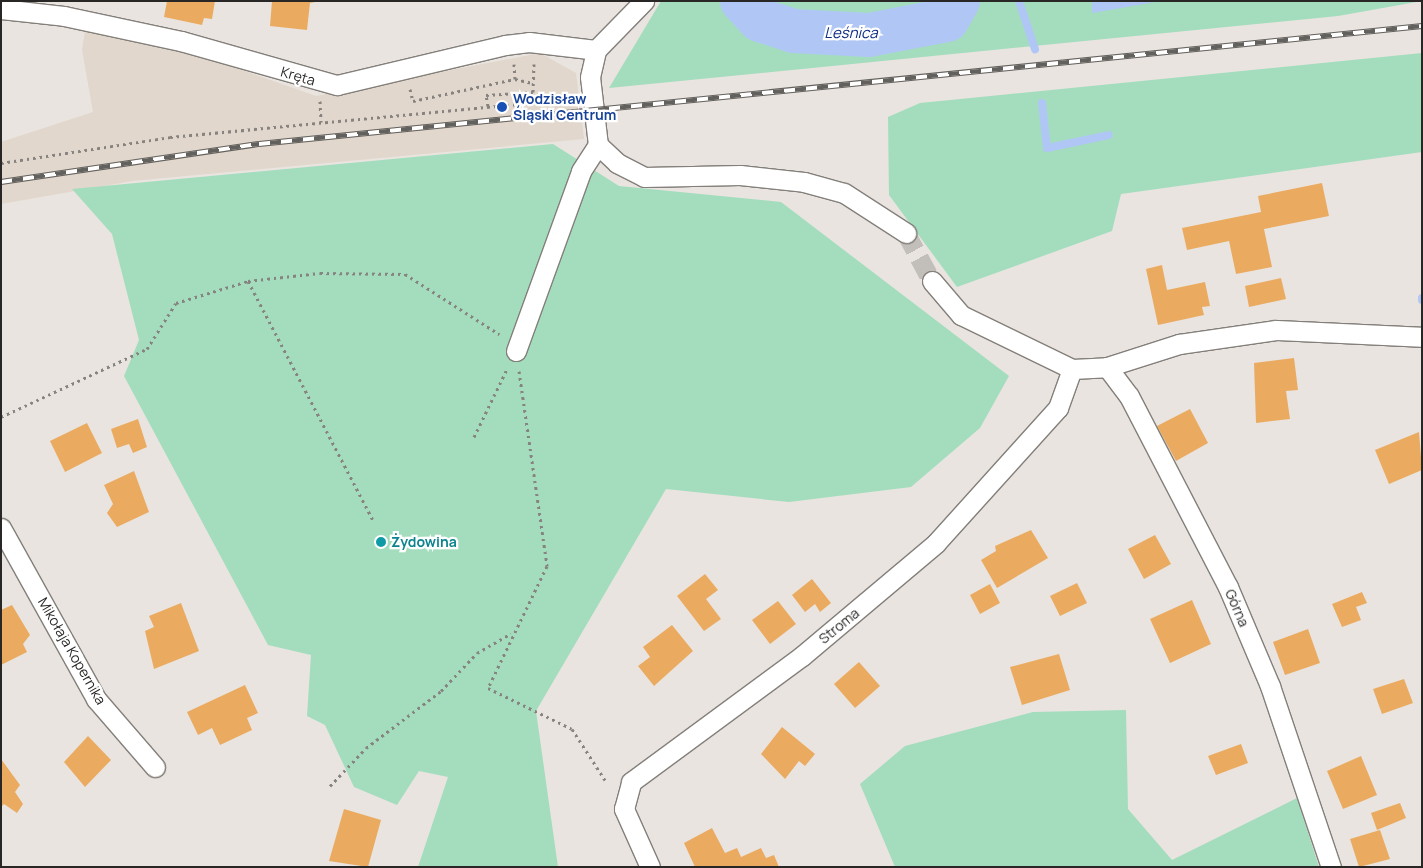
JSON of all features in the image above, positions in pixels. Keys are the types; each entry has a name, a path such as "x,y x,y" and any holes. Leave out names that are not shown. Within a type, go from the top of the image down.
{"street":[{"path":"644,1 596,50 590,77 598,145 616,163 644,177 740,175 804,182 844,193 906,233"},
{"name":"Kręta","path":"1,9 64,16 181,41 323,83 337,85 406,69 532,47 596,50"},
{"path":"516,351 581,171 598,145"},
{"path":"932,281 961,315 1072,369 1106,367 1179,344 1276,330 1422,337"},
{"name":"Górna","path":"1106,367 1128,396 1228,587 1270,686 1331,867"},
{"name":"Stroma","path":"624,809 631,782 660,758 802,656 936,544 1058,408 1072,369"},
{"name":"Mikołaja Kopernika","path":"1,528 96,698 155,767"},
{"path":"624,809 650,867"}],"path":[{"path":"488,106 486,95 533,92 532,47 513,55 515,79"},
{"path":"406,69 413,101 515,79 532,83"},
{"path":"1,163 141,141 536,102"},
{"path":"319,104 321,122"},
{"path":"1,416 147,349 176,303 248,281 320,273 405,274 494,329 516,351 547,566 511,633 488,688 572,729 624,809"},
{"path":"248,281 373,520"},
{"path":"474,437 516,351"},
{"path":"330,786 366,748 441,691 477,654 511,633"}],"shaded area":[{"path":"85,31 208,58 316,96 540,53 576,73 584,139 132,181 1,204 1,142 93,112 82,50"}],"green space":[{"path":"661,1 1422,1 1338,16 609,88"},
{"path":"1422,53 1422,152 1121,194 1112,231 957,287 889,195 888,117 920,103"},
{"path":"553,144 619,186 781,202 1009,376 980,428 911,487 789,502 666,489 536,711 558,867 418,867 448,777 419,771 397,805 354,787 325,725 307,716 311,655 268,645 124,376 139,340 112,234 72,189"},
{"path":"1126,710 1128,809 1172,860 1297,798 1319,867 895,867 860,784 905,746 1033,712"}],"water":[{"path":"1092,1 1161,1 1092,13"}],"building":[{"path":"167,1 215,1 212,19 204,18 202,25 164,17"},
{"path":"272,1 321,1 310,3 307,30 270,26"},
{"path":"1322,183 1329,216 1264,229 1272,267 1236,274 1229,241 1187,250 1182,228 1261,212 1258,196"},
{"path":"1162,265 1167,290 1205,282 1210,306 1202,307 1204,315 1158,325 1146,269"},
{"path":"1281,278 1286,299 1249,307 1245,286"},
{"path":"1294,358 1298,390 1286,391 1290,419 1256,423 1254,363"},
{"path":"1190,409 1208,443 1176,461 1157,426"},
{"path":"138,419 147,447 133,453 129,444 117,448 111,429"},
{"path":"87,423 102,453 65,472 50,441"},
{"path":"1419,432 1422,470 1389,484 1375,450"},
{"path":"134,471 149,512 117,527 107,513 113,504 104,485"},
{"path":"1031,530 1048,558 997,588 981,560 996,551 995,546"},
{"path":"1155,535 1171,564 1144,579 1128,549"},
{"path":"705,574 718,590 706,599 721,619 704,631 677,596"},
{"path":"812,579 831,603 820,612 815,604 805,612 792,595"},
{"path":"1077,583 1087,603 1060,616 1050,596"},
{"path":"990,584 1000,603 980,614 970,595"},
{"path":"1362,592 1367,603 1356,607 1361,620 1342,627 1332,604"},
{"path":"1192,600 1211,644 1170,663 1150,619"},
{"path":"778,601 796,624 770,644 752,620"},
{"path":"181,603 199,651 154,669 145,631 154,627 149,616"},
{"path":"12,605 30,635 23,644 27,652 1,665 1,610"},
{"path":"672,625 693,651 654,686 638,666 650,657 643,647"},
{"path":"1308,629 1320,663 1285,675 1273,642"},
{"path":"1059,654 1070,690 1022,705 1010,667"},
{"path":"859,662 880,686 855,708 834,684"},
{"path":"1404,679 1413,703 1382,714 1373,689"},
{"path":"245,685 258,713 247,718 252,730 220,745 212,728 198,735 187,712"},
{"path":"782,727 815,754 805,766 799,761 785,779 761,754"},
{"path":"88,736 111,760 85,787 64,762"},
{"path":"1241,744 1248,763 1216,775 1208,756"},
{"path":"1361,756 1377,795 1343,809 1327,771"},
{"path":"1,759 20,785 15,792 23,804 17,813 4,804 1,807"},
{"path":"1400,803 1406,818 1377,830 1371,813"},
{"path":"344,809 381,820 368,867 329,861"},
{"path":"712,828 725,853 737,848 741,857 761,848 766,858 774,855 779,867 695,867 684,843"},
{"path":"1380,830 1390,859 1359,867 1350,839"}],"waterway":[{"name":"Leśnica","path":"742,1 760,20 793,31 869,35 947,20 958,1"},
{"path":"1019,1 1035,49"},
{"path":"1042,103 1047,148 1109,135"}],"tunnel":[{"path":"906,233 932,281"}],"railway":[{"path":"1,182 259,144 1422,26"}],"place":[{"name":"Wodzisław Śląski Centrum","path":"502,107"},
{"name":"Żydowina","path":"381,542"}]}
